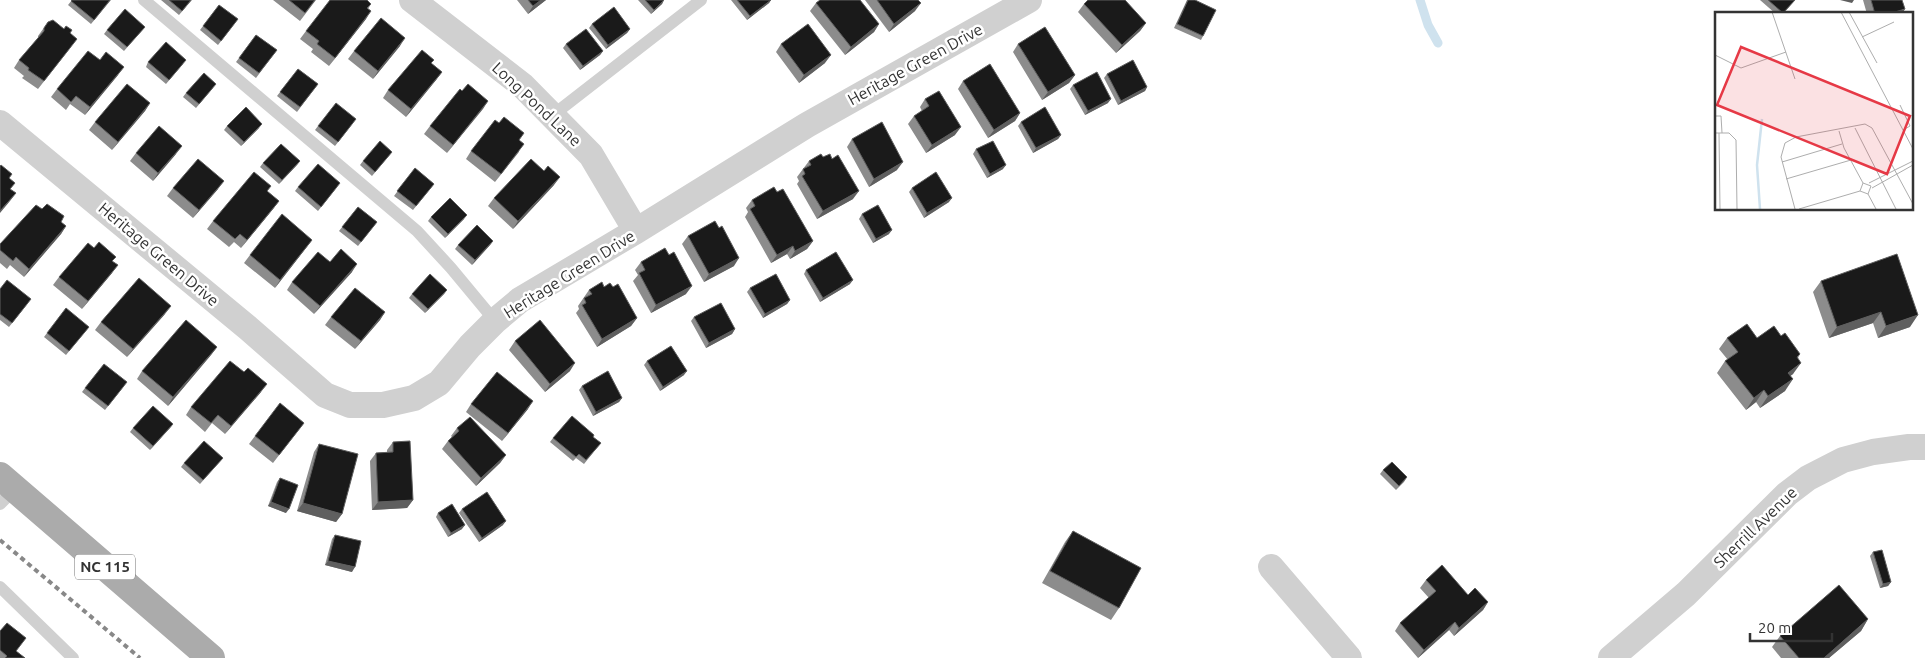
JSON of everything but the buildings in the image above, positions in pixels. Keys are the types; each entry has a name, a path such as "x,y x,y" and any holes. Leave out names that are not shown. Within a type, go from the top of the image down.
{"main road":[{"name":"NC 115","path":"5,489 211,658"}],"street":[{"name":"Long Pond Lane","path":"412,0 522,86 591,155 636,231"},
{"name":"Heritage Green Drive","path":"0,122 248,328 325,395 350,405 383,406 414,398 440,383 470,346 520,300 808,125 1029,0"},
{"name":"Sherrill Avenue","path":"1612,658 1686,594 1787,494 1808,478 1843,460 1873,452 1909,447 1925,447"},
{"path":"1271,567 1349,658"}],"lane":[{"path":"144,0 417,231 495,321"},
{"path":"552,115 700,0"},
{"path":"0,587 73,658"}],"waterway":[{"path":"1420,0 1428,25 1438,43"}],"railway":[{"path":"0,540 140,658"}]}
